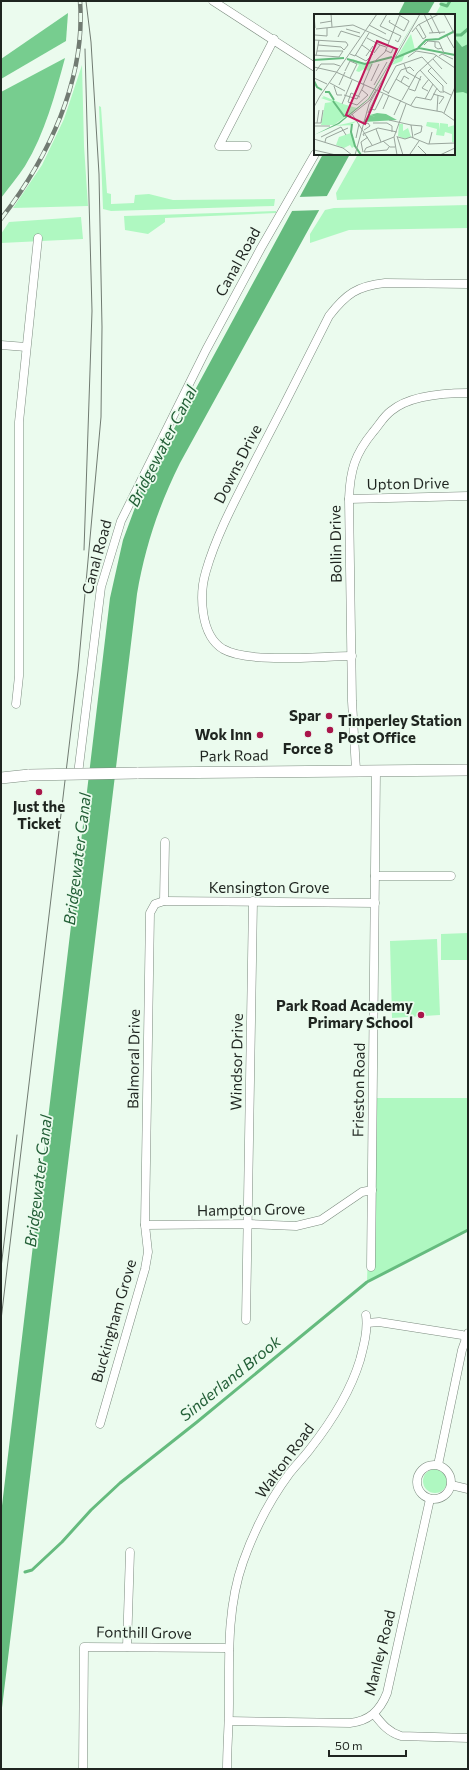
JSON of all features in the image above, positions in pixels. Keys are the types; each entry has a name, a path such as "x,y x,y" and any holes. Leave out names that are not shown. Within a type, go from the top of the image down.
{"main road":[{"name":"Park Road","path":"1,778 29,775 78,774 468,770"}],"street":[{"path":"213,1 274,39 314,66"},
{"path":"247,146 219,146 274,39"},
{"name":"Canal Road","path":"78,774 101,587 121,521 206,350 261,248 315,155"},
{"path":"16,704 19,676 19,422 38,238"},
{"name":"Downs Drive","path":"352,656 258,657 242,656 222,648 209,631 201,606 205,571 232,508 329,316 341,301 355,290 372,284 468,284"},
{"path":"1,345 26,347"},
{"name":"Bollin Drive","path":"356,770 352,701 349,499 350,480 355,458 364,443 391,411 413,400 426,396 447,393 468,393"},
{"name":"Upton Drive","path":"349,499 468,496"},
{"name":"Frieston Road","path":"371,1267 376,770"},
{"path":"164,902 165,842"},
{"path":"375,876 451,876"},
{"name":"Windsor Drive","path":"246,1320 249,1224 253,901"},
{"name":"Kensington Grove","path":"164,902 375,902"},
{"name":"Balmoral Drive","path":"146,1225 150,913 155,904 164,902"},
{"name":"Hampton Grove","path":"146,1225 249,1224 296,1226 313,1223 333,1212 362,1192 372,1190"},
{"name":"Buckingham Grove","path":"100,1424 145,1269 148,1252 146,1225"},
{"name":"Walton Road","path":"227,1769 229,1650 236,1593 242,1564 256,1530 289,1474 330,1424 344,1400 355,1376 363,1349 367,1319 467,1336"},
{"path":"438,1465 467,1336"},
{"path":"438,1465 447,1470 450,1475 451,1485 446,1495 441,1498 430,1499 424,1497 417,1487 417,1475 426,1466 438,1465"},
{"path":"451,1485 468,1489"},
{"name":"Manley Road","path":"228,1722 350,1723 360,1722 374,1714 382,1704 387,1693 430,1499"},
{"path":"127,1647 130,1552"},
{"name":"Fonthill Grove","path":"83,1769 84,1647 225,1648 229,1650"},
{"path":"374,1714 393,1734 401,1736 468,1738"}],"shaded area":[{"path":"405,1 435,1 428,14 398,14"},
{"path":"443,1 468,1 468,196 337,200 336,193 357,155 455,155 455,14 436,14"},
{"path":"68,13 66,41 1,79 1,59"},
{"path":"455,38 462,47 468,44 468,94 463,92 455,93"},
{"path":"65,58 44,127 25,166 1,198 1,92"},
{"path":"82,65 84,146 88,206 13,208 42,165 64,119"},
{"path":"99,106 101,107 107,193 111,194 111,204 134,203 135,195 149,194 173,200 275,199 274,206 111,211 103,209"},
{"path":"322,155 349,155 172,479 159,511 140,577 1,1716 1,1514 110,598 123,540 143,486"},
{"path":"468,205 468,228 349,230 310,243 310,234 325,210 334,208"},
{"path":"276,211 276,213 165,218 165,222 148,234 125,230 124,216"},
{"path":"81,217 83,239 1,243 1,234 9,222"},
{"path":"468,933 468,960 441,960 441,934"},
{"path":"437,939 440,1015 392,1018 390,941"},
{"path":"373,1098 468,1098 468,1230 367,1282"},
{"path":"435,1469 443,1473 447,1481 443,1489 435,1493 427,1489 423,1481 427,1473"}],"pier":[{"path":"329,196 322,210 290,211 297,197"}],"waterway":[{"path":"441,4 447,6 450,1"},
{"path":"455,35 461,35 468,29"},
{"name":"Sinderland Brook","path":"25,1572 32,1570 62,1542 91,1510 120,1483 197,1422 367,1282 468,1230"}],"tram line":[{"path":"1,1320 78,671 101,417 102,327 99,174 91,42 86,1"},
{"path":"84,550 92,311 85,49"},
{"path":"1,1268 17,1135"}],"railway":[{"path":"1,219 34,170 60,117 70,89 77,60 80,31 80,1"}],"place":[{"name":"Spar","path":"329,716"},
{"name":"Timperley Station Post Office","path":"330,730"},
{"name":"Force 8","path":"308,734"},
{"name":"Wok Inn","path":"260,735"},
{"name":"Just the Ticket","path":"39,792"},
{"name":"Park Road Academy Primary School","path":"421,1015"}],"water label":[{"name":"Bridgewater Canal","path":"162,446"},
{"name":"Bridgewater Canal","path":"77,859"},
{"name":"Bridgewater Canal","path":"38,1181"}]}
